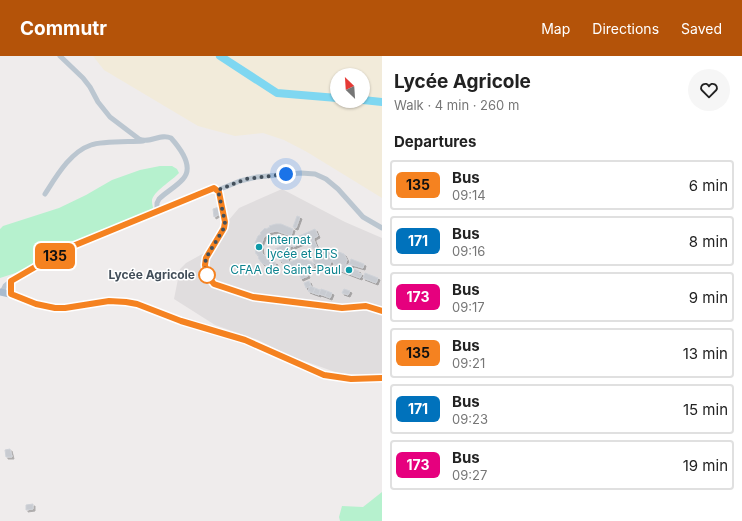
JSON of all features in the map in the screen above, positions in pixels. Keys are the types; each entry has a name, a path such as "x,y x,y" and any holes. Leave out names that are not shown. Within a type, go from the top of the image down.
{"main road":[{"path":"1,292 11,294 36,304 55,308 71,308 109,301 137,304 181,321 245,340 324,375 351,379 382,378"}],"street":[{"path":"60,56 83,78 98,102 110,117 139,139 144,141"},
{"path":"45,194 68,162 76,154 91,145 144,141 167,136 171,138 187,162 187,171 184,178 159,199 157,203 157,211"},
{"path":"1,292 11,281 68,248 212,189 218,190 252,178 301,173 316,174 326,179 338,189 363,217 382,228"},
{"path":"218,190 225,222 224,228 206,258 205,265 207,275 214,284 253,297 342,308 366,306 382,311"},
{"path":"11,281 11,294"}],"shaded area":[{"path":"282,189 345,222 382,238 382,374 371,376 338,373 290,356 258,340 215,325 174,299 180,269 186,263 215,247 228,221 239,208"}],"green space":[{"path":"160,166 172,166 177,169 179,173 155,194 152,201 154,210 72,243 28,269 0,278 0,229 3,226 59,208 112,180 140,170"},
{"path":"382,492 382,521 340,521 339,517 342,506 363,507"}],"sand":[{"path":"93,56 382,56 382,198 307,152 284,140 263,133 235,136 198,126 104,70"}],"building":[{"path":"219,207 220,214 214,217 213,209"},
{"path":"297,216 300,217 296,228 293,227"},
{"name":"Internat lycée et BTS","path":"281,224 293,229 291,236 277,231 271,232 264,237 261,245 262,253 276,263 273,269 262,263 258,258 255,243 258,236 261,234 260,233 265,228 266,229 270,227 269,226"},
{"path":"315,229 318,236 314,238 314,240 310,242 309,240 293,247 290,240"},
{"path":"282,239 289,240 292,246 289,248 287,243 284,244"},
{"path":"314,240 317,247 313,249 310,242"},
{"path":"287,243 293,255 280,261 275,249"},
{"path":"322,249 334,254 328,270 316,265 313,261 318,251"},
{"path":"339,252 344,254 347,260 345,265 343,264 339,266 334,264 332,260"},
{"path":"287,258 290,263 286,264 282,262 281,260"},
{"path":"302,258 312,262 314,266 312,270 300,266 289,271 286,264 297,259 301,260"},
{"path":"351,259 364,264 363,268 349,264"},
{"name":"CFAA de Saint-Paul","path":"349,264 352,265 351,268 362,274 360,278 339,270 341,265 344,266"},
{"path":"305,270 308,276 301,279 299,273"},
{"path":"365,273 378,278 376,283 363,278"},
{"path":"309,281 311,286 306,288 304,283"},
{"path":"310,286 315,288 313,293 308,291"},
{"path":"315,288 320,290 319,295 313,293"},
{"path":"321,289 327,291 325,296 319,294"},
{"path":"344,289 350,291 348,295 342,293"},
{"path":"327,291 332,293 330,298 325,296"},
{"path":"10,449 12,457 6,457 5,450"},
{"path":"33,504 33,509 26,510 26,505"}],"waterway":[{"path":"220,56 277,93 330,97"},
{"path":"370,101 382,102"}],"bus line":[{"name":"135","path":"382,311 366,306 342,308 253,297 214,284 207,275 205,265 206,258 224,228 225,219 219,192 214,188 68,248 21,274 11,281 10,287 11,294 36,304 55,308 83,306 109,301 137,304 181,321 245,340 324,375 351,379 382,378"}],"place":[{"name":"Internat lycée et BTS","path":"259,247"},
{"name":"CFAA de Saint-Paul","path":"349,270"},
{"name":"Lycée Agricole","path":"207,275"}],"route":[{"path":"207,275 205,265 206,258 224,228 225,222 218,190 246,179 286,174"}]}
